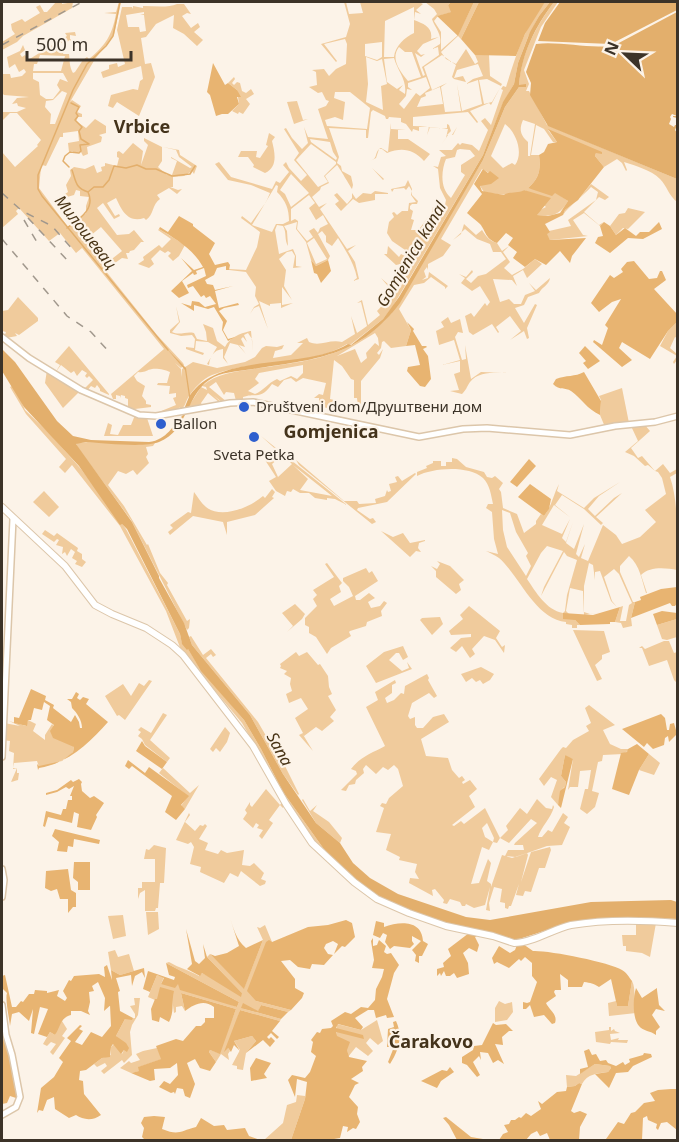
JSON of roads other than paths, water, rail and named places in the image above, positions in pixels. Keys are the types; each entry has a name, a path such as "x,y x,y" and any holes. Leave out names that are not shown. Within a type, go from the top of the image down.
{"main road":[{"path":"2,337 29,358 77,388 131,413 148,416 230,403 253,402 416,436 487,428 567,435 615,426 655,422 678,416"},
{"path":"2,507 13,522 65,566 95,604 112,614 146,628 183,655 258,753 286,804 315,848 354,882 381,901 439,924 514,943 524,942 570,926 589,923 632,921 678,923"},
{"path":"2,757 13,522"},
{"path":"2,868 4,878 2,897"},
{"path":"2,1005 6,1035 13,1056 20,1097 15,1108 2,1115"}],"waterway":[{"name":"Милошевац","path":"120,2 113,36 87,64 73,90 38,175 38,189 168,350"},
{"path":"69,167 63,161 65,156 70,152 79,153 80,145 89,144 81,139 79,131 82,127 75,120 79,107 71,103"},
{"path":"88,192 94,187 103,187 109,180 114,166 126,168 137,165 146,169 156,169 172,176 190,174 195,166"},
{"path":"67,228 85,213 90,204 88,192 78,186 72,170"}],"railway":[{"path":"2,45 82,2"},
{"path":"2,193 22,211 52,226 75,252"},
{"path":"28,218 68,261"},
{"path":"24,220 38,244"},
{"path":"2,239 67,316 91,332 110,353"}],"place":[{"name":"Društveni dom/Друштвени дом","path":"244,407"},
{"name":"Ballon","path":"161,424"},
{"name":"Sveta Petka","path":"254,437"}],"district":[{"name":"Vrbice","path":"142,127"},
{"name":"Gomjenica","path":"331,432"},
{"name":"Čarakovo","path":"431,1042"}],"water label":[{"name":"Gomjenica kanal","path":"411,254"},
{"name":"Sana","path":"280,749"}]}
